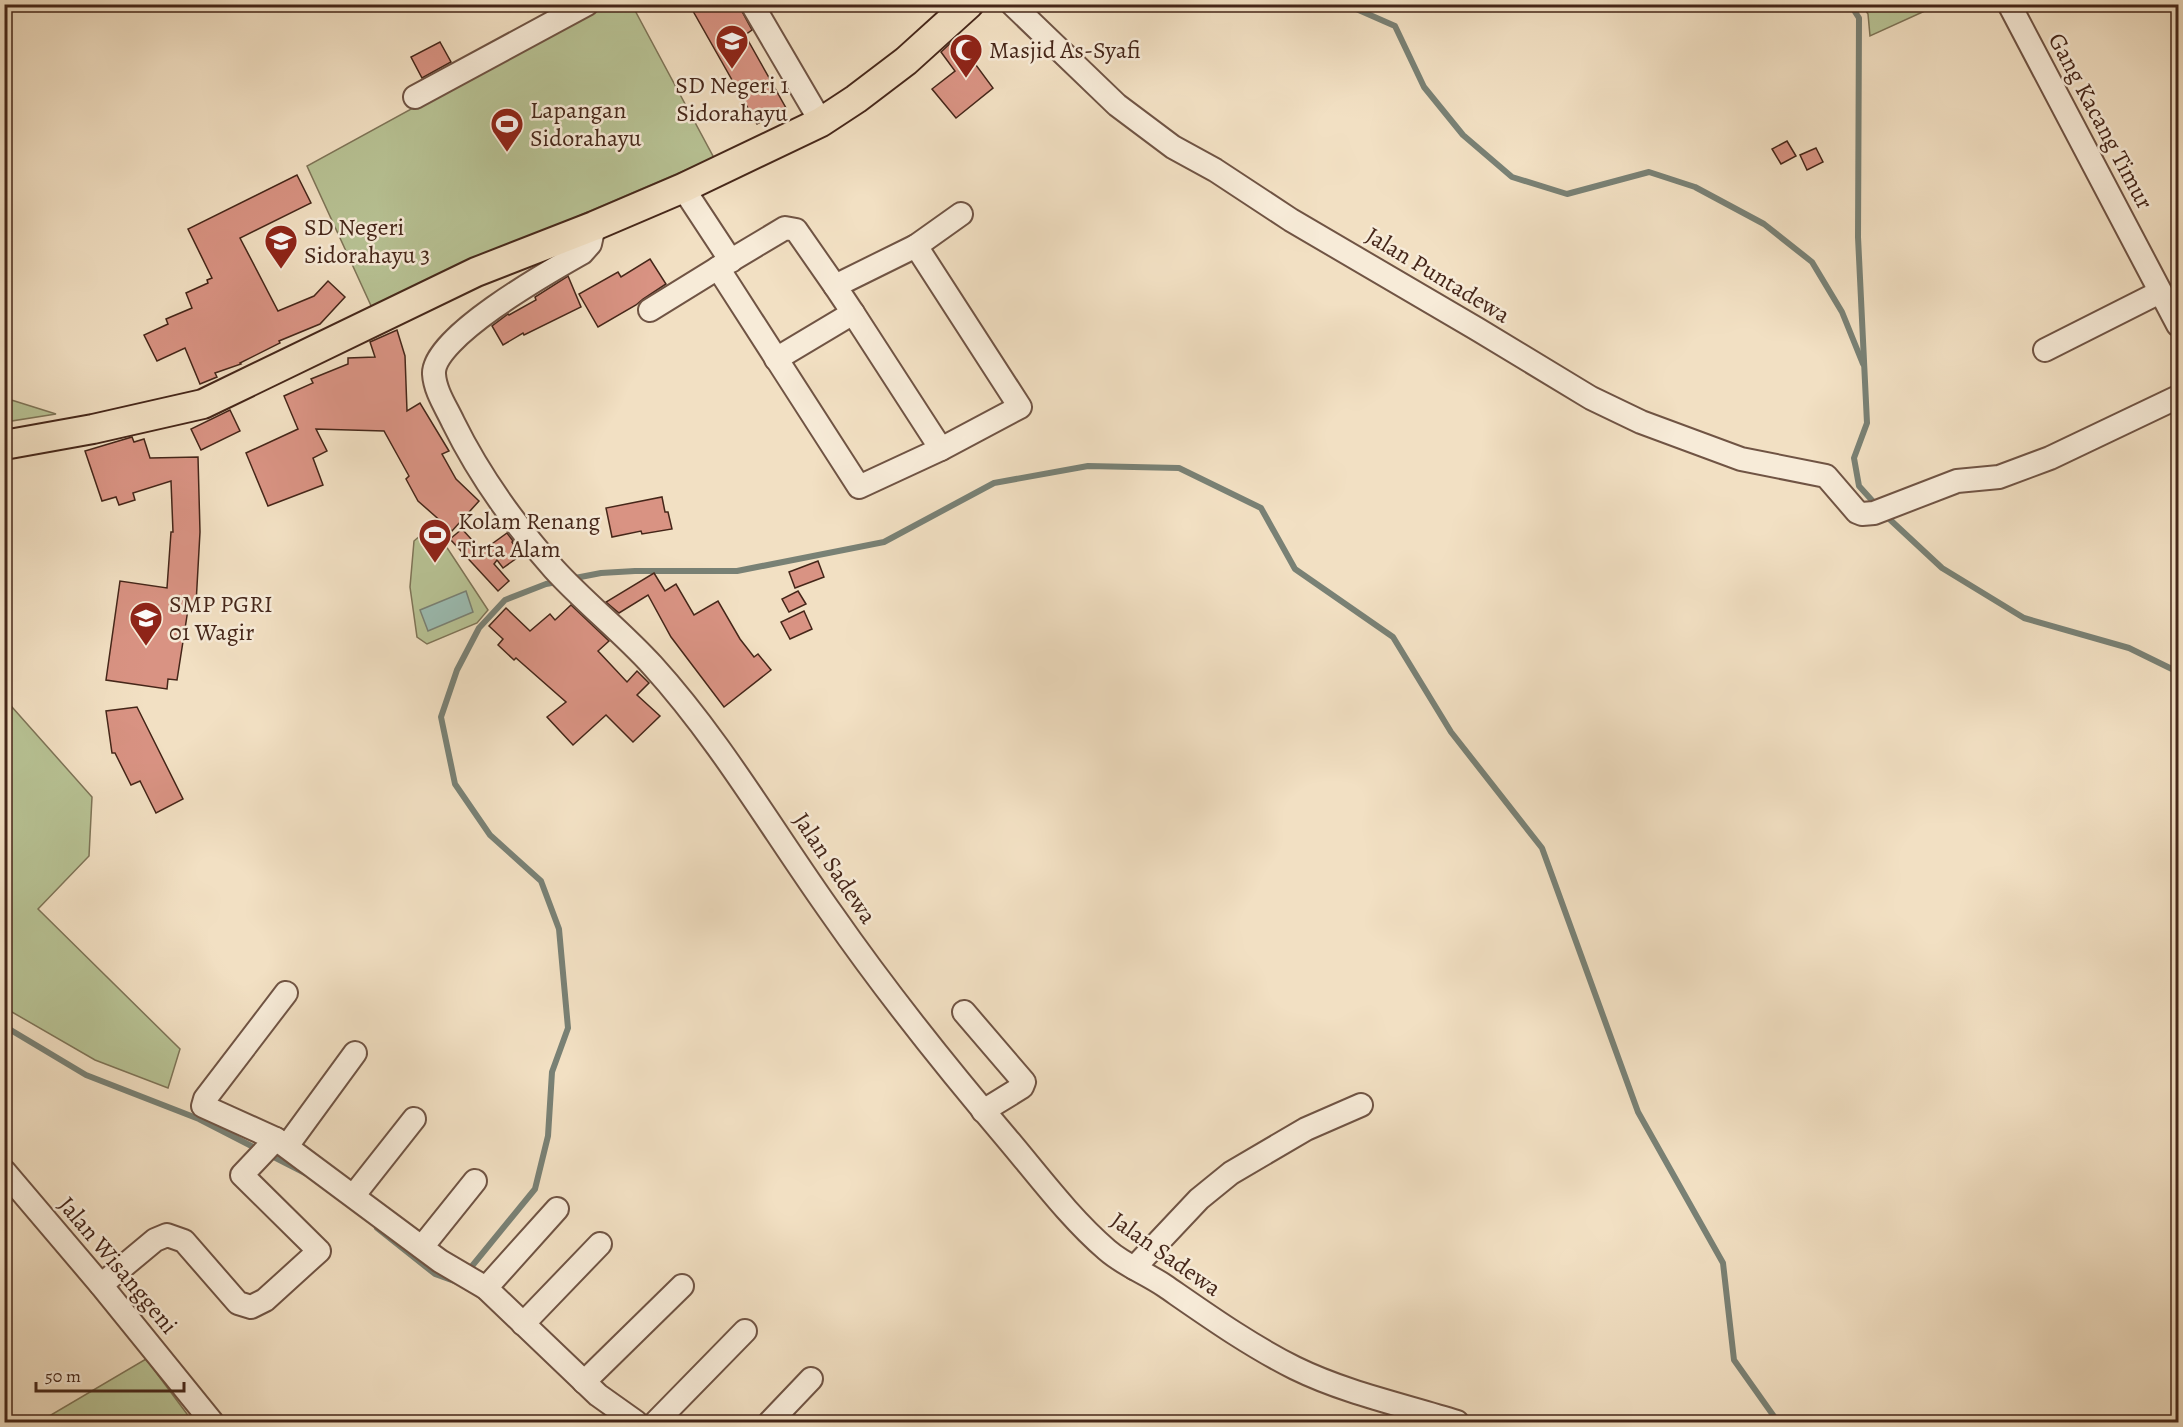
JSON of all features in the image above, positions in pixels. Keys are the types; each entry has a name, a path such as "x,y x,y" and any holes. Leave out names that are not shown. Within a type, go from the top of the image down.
{"main road":[{"path":"4,445 128,422 203,404 476,272 683,188 821,122 906,61 969,4"}],"street":[{"path":"415,97 587,4"},
{"path":"752,4 821,122"},
{"name":"Jalan Puntadewa","path":"1012,4 1117,105 1173,147 1215,170 1291,220 1591,398 1641,422 1741,459 1826,476 1857,512 1862,514 1884,510 1957,481 1999,477 2050,458 2178,397"},
{"name":"Gang Kacang Timur","path":"2009,4 2178,325"},
{"path":"683,188 776,358 859,487 941,449 1020,407 916,246"},
{"path":"835,286 916,246 961,214"},
{"name":"Jalan Sadewa","path":"594,226 590,244 582,253 492,309 445,350 436,363 434,373 439,392 487,483 554,569 651,664 697,717 831,912 934,1052 1080,1224 1109,1252 1159,1282 1250,1343 1298,1369 1349,1389 1456,1422"},
{"path":"650,310 785,228 796,230 941,449"},
{"path":"2045,350 2160,292"},
{"path":"776,358 853,313"},
{"path":"286,993 205,1099 203,1106 278,1144 354,1195 431,1254 481,1285 598,1395 636,1422"},
{"path":"964,1012 1024,1082 1022,1087 983,1111"},
{"path":"101,1285 155,1240 167,1235 184,1241 238,1303 251,1307 265,1300 319,1251 242,1175 278,1144 355,1053"},
{"path":"1134,1268 1199,1199 1231,1173 1306,1129 1361,1105"},
{"path":"354,1195 414,1119"},
{"name":"Jalan Wisanggeni","path":"4,1171 101,1285 212,1422"},
{"path":"431,1254 475,1181"},
{"path":"481,1285 557,1209"},
{"path":"523,1324 600,1244"},
{"path":"584,1382 682,1286"},
{"path":"656,1422 745,1330"},
{"path":"770,1422 811,1379"}],"green space":[{"name":"Lapangan Sidorahayu","path":"603,4 632,5 714,158 583,214 373,310 307,166"},
{"path":"1862,5 1938,5 1870,36 1868,14"},
{"path":"5,398 56,414 5,422"},
{"name":"Kolam Renang Tirta Alam","path":"430,527 442,540 488,610 477,623 427,644 417,637 410,587 414,541"},
{"path":"4,698 92,797 89,856 38,909 180,1049 168,1088 95,1060 5,1008"},
{"path":"146,1359 193,1422 39,1422"}],"water":[{"path":"466,591 473,612 428,631 420,610"}],"building":[{"path":"689,4 738,4 752,30 745,35 786,108 757,124"},
{"name":"Masjid As-Syafi","path":"956,38 993,88 956,118 932,89 955,71 941,52"},
{"path":"440,42 451,62 422,78 411,57"},
{"path":"1787,141 1796,156 1781,164 1772,149"},
{"path":"1816,148 1823,162 1807,170 1800,155"},
{"path":"297,175 311,203 240,238 278,311 314,296 328,281 345,297 320,324 279,341 280,343 241,364 215,373 217,377 200,384 185,348 157,361 144,335 168,324 166,319 192,308 186,293 208,283 207,280 212,278 188,229"},
{"path":"650,259 666,284 598,327 579,294 618,272 621,277"},
{"path":"568,276 581,307 524,335 523,333 503,345 492,326 508,314 536,300 535,297"},
{"path":"397,330 405,356 407,411 420,403 449,451 442,454 456,479 479,501 452,531 418,501 406,479 409,476 384,431 316,429 327,451 313,458 323,485 268,506 246,453 298,429 284,396 313,383 311,379 348,364 348,358 375,357 370,342"},
{"path":"230,410 240,431 201,450 191,429"},
{"path":"132,437 134,442 144,439 150,458 198,457 200,532 196,604 189,603 177,680 168,679 167,689 106,680 120,581 167,588 171,532 173,532 171,481 133,493 135,500 119,505 116,497 102,501 85,451"},
{"path":"662,497 672,529 642,534 641,531 612,537 606,508"},
{"path":"462,529 482,551 507,533 513,541 520,554 517,558 503,568 497,560 494,564 509,581 498,591 450,539"},
{"path":"818,561 824,577 795,588 789,572"},
{"path":"654,573 665,591 676,584 694,615 718,601 740,639 754,657 758,654 771,670 724,707 671,637 648,595 619,613 606,602"},
{"path":"798,591 806,604 789,612 782,599"},
{"path":"571,605 609,641 598,651 627,682 637,671 649,683 637,695 660,716 633,742 606,715 573,745 547,717 566,702 498,645 503,639 489,626 506,608 530,631 550,614 555,620"},
{"path":"804,611 812,629 790,639 781,622"},
{"path":"137,707 183,799 156,813 140,781 131,785 115,753 112,753 106,711"}],"waterway":[{"path":"1345,4 1395,26 1424,87 1463,135 1512,177 1567,194 1649,172 1695,187 1764,224 1812,262 1842,312 1863,364"},
{"path":"1850,4 1859,18 1858,237 1867,423 1854,458 1859,486 1878,507"},
{"path":"570,579 601,573 635,571 737,571 884,542 994,483 1088,466 1179,468 1261,508 1295,569 1393,637 1451,732 1542,848 1638,1112 1723,1263 1734,1360 1778,1422"},
{"path":"1885,515 1942,568 2024,618 2129,648 2178,672"},
{"path":"468,1271 535,1189 548,1136 552,1072 568,1028 559,929 541,881 490,835 455,784 441,717 457,670 479,628 505,600 557,582"},
{"path":"4,1026 86,1075 199,1119 259,1150"},
{"path":"268,1154 307,1174"},
{"path":"377,1228 435,1274 457,1282"}],"place":[{"name":"SD Negeri 1 Sidorahayu","path":"732,70"},
{"name":"Masjid As-Syafi","path":"966,79"},
{"name":"Lapangan Sidorahayu","path":"507,153"},
{"name":"SD Negeri Sidorahayu 3","path":"281,270"},
{"name":"Kolam Renang Tirta Alam","path":"435,564"},
{"name":"SMP PGRI 01 Wagir","path":"146,647"}]}
